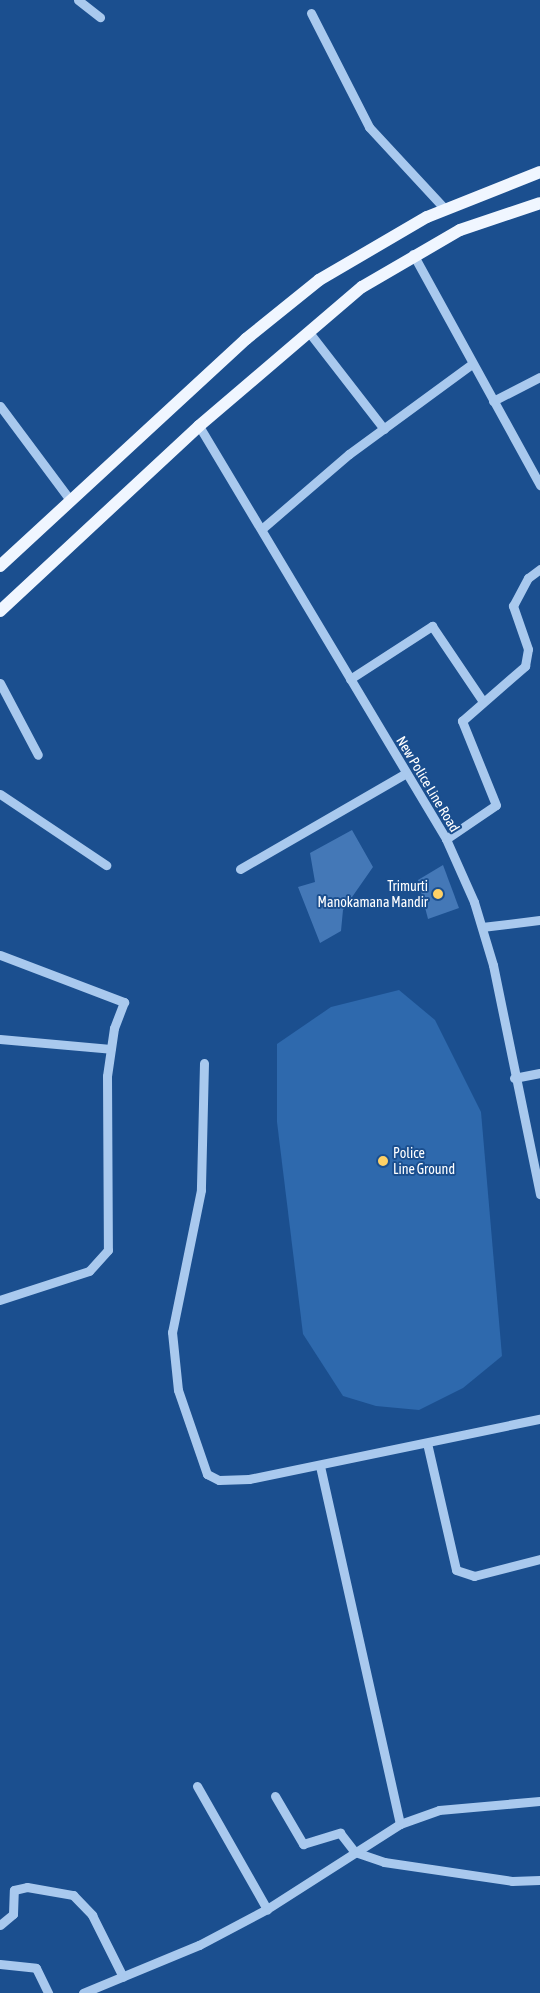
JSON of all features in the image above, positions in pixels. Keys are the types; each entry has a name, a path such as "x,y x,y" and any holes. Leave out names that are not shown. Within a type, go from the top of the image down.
{"main road":[{"path":"0,566 70,500 283,308 359,254 445,209 540,172"},
{"path":"0,611 200,426 308,331 413,254 460,230 540,203"}],"street":[{"path":"78,0 100,17"},
{"path":"311,13 369,127 445,209"},
{"path":"413,254 540,485"},
{"path":"308,331 384,429"},
{"path":"264,527 384,429 472,364"},
{"path":"493,401 540,377"},
{"path":"0,406 70,500"},
{"name":"New Police Line Road","path":"200,426 264,527 350,679 446,839 482,927 494,965 514,1078 540,1194"},
{"path":"446,839 496,806 462,721 482,700 528,659 513,606 528,578 540,568"},
{"path":"350,679 432,626 482,700"},
{"path":"0,683 38,755"},
{"path":"240,870 406,773"},
{"path":"0,794 106,864"},
{"path":"482,927 540,920"},
{"path":"0,955 124,1002 111,1048 105,1132 108,1250 89,1271 0,1300"},
{"path":"0,1039 111,1048"},
{"path":"204,1063 201,1190 172,1332 178,1390 207,1474 232,1482 320,1466 540,1418"},
{"path":"514,1078 540,1072"},
{"path":"427,1443 456,1570 474,1576 540,1559"},
{"path":"320,1466 400,1824"},
{"path":"198,1786 267,1909"},
{"path":"275,1796 303,1844 340,1832 355,1852 424,1870 540,1880"},
{"path":"83,1993 123,1977 267,1909 328,1874 355,1852 400,1824 439,1810 540,1801"},
{"path":"0,1925 10,1920 12,1896 20,1888 73,1895 92,1915 123,1977"},
{"path":"0,1964 36,1968 48,1993"}],"shaded area":[{"name":"Police Line Ground","path":"399,990 435,1020 481,1112 502,1356 463,1388 419,1410 376,1406 343,1396 303,1334 277,1122 277,1044 331,1007"}],"building":[{"path":"352,830 373,867 343,910 341,931 320,943 298,887 315,882 310,853"},
{"name":"Trimurti Manokamana Mandir","path":"443,865 459,908 428,919 418,880"}],"place":[{"name":"Trimurti Manokamana Mandir","path":"438,894"},
{"name":"Police Line Ground","path":"383,1161"}]}
